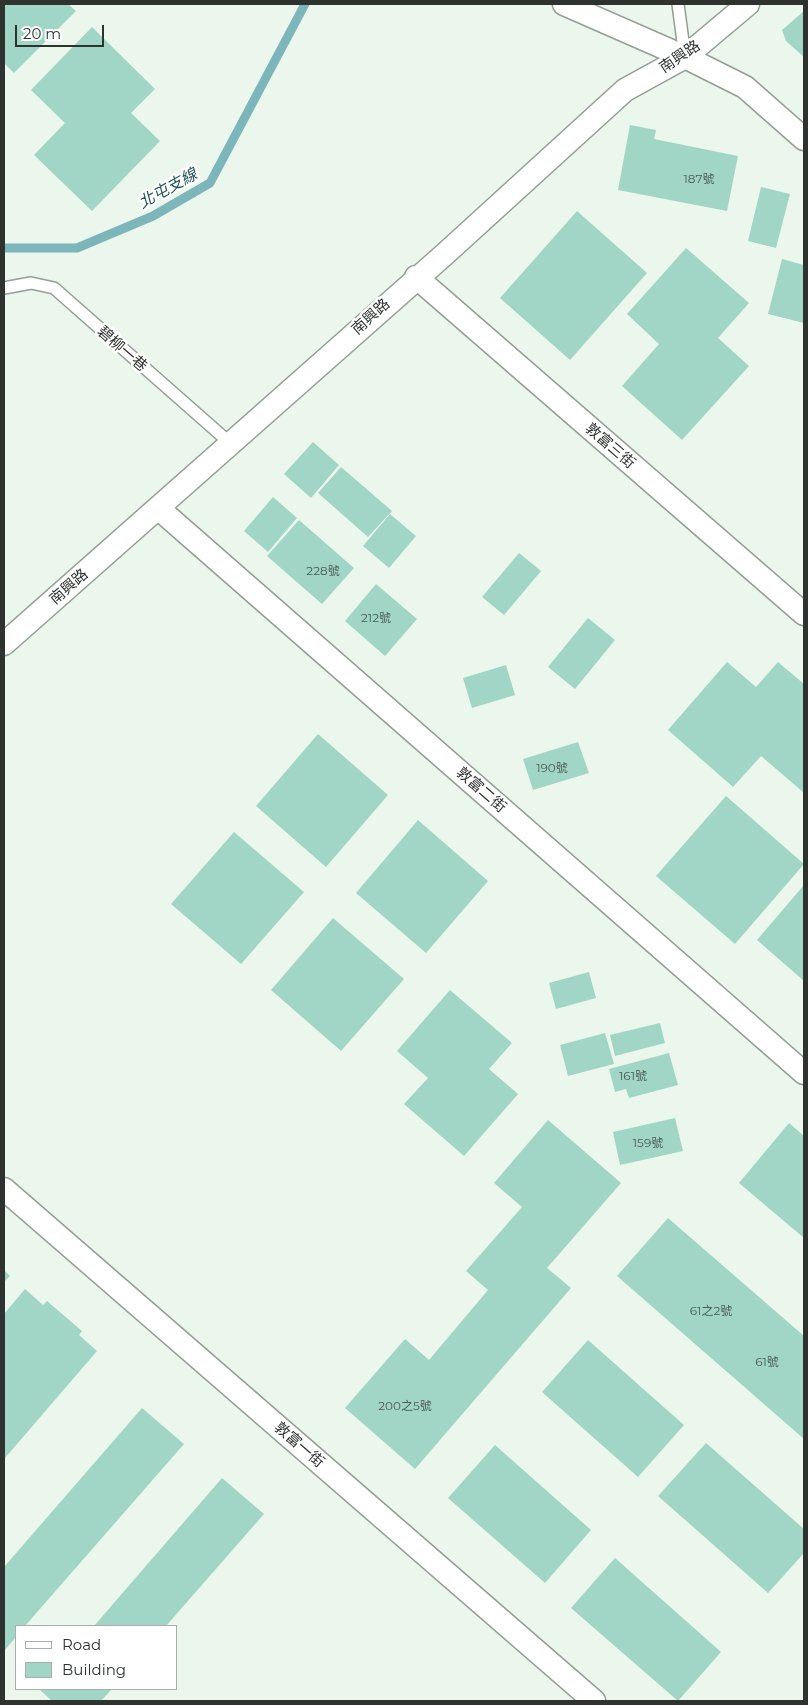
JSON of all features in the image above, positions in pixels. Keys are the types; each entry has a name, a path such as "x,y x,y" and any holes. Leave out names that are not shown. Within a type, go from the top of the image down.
{"street":[{"path":"564,4 685,57 745,87 804,139"},
{"name":"南興路","path":"4,644 625,90 685,57 748,4"},
{"name":"敦富三街","path":"416,277 804,614"},
{"name":"敦富二街","path":"158,508 804,1073"},
{"name":"敦富一街","path":"4,1189 594,1701"}],"lane":[{"path":"678,4 685,57"},
{"name":"碧柳一巷","path":"4,288 31,283 54,288 230,443"}],"building":[{"path":"4,4 68,4 76,11 14,73 4,63"},
{"path":"804,11 804,57 786,41 782,30"},
{"path":"92,27 155,89 131,113 160,141 92,211 34,155 65,123 31,90"},
{"path":"630,125 656,130 654,139 738,156 727,211 618,190"},
{"path":"761,187 790,194 776,248 748,241"},
{"path":"577,211 647,273 570,360 500,298"},
{"path":"686,248 749,303 718,338 749,366 682,440 622,386 659,344 627,314"},
{"path":"782,259 804,265 804,323 768,314"},
{"path":"313,442 339,465 311,498 284,474"},
{"path":"341,467 392,511 368,537 318,493"},
{"path":"273,497 297,518 268,552 244,531"},
{"path":"390,514 416,536 389,568 363,546"},
{"path":"299,520 354,568 322,604 267,556"},
{"path":"519,553 541,571 504,615 482,597"},
{"path":"376,584 417,619 385,656 345,621"},
{"path":"588,618 615,640 575,689 548,667"},
{"path":"727,662 756,687 778,662 804,684 803,792 761,756 733,787 668,730"},
{"path":"506,665 515,695 472,708 463,678"},
{"path":"318,734 388,795 326,867 256,806"},
{"path":"578,742 589,773 533,790 523,759"},
{"path":"726,796 804,864 735,944 656,876"},
{"path":"418,820 488,881 426,953 356,893"},
{"path":"234,832 304,892 241,964 171,904"},
{"path":"804,885 804,981 757,940"},
{"path":"333,918 404,979 341,1051 271,990"},
{"path":"589,972 596,998 556,1009 549,983"},
{"path":"450,990 512,1043 489,1069 518,1094 464,1156 404,1104 428,1078 397,1051"},
{"path":"660,1023 665,1043 615,1056 610,1035"},
{"path":"605,1033 614,1064 568,1076 560,1045"},
{"path":"669,1053 678,1085 629,1098 626,1089 615,1092 609,1069"},
{"path":"675,1118 683,1151 620,1165 613,1132"},
{"path":"548,1120 621,1183 547,1268 571,1288 415,1469 345,1408 405,1339 429,1360 488,1290 466,1271 522,1207 494,1183"},
{"path":"789,1123 804,1136 804,1238 739,1183"},
{"path":"668,1218 804,1336 804,1439 617,1276"},
{"path":"4,1270 10,1276 4,1282"},
{"path":"25,1289 43,1305 47,1301 82,1331 79,1335 97,1351 5,1458 4,1314"},
{"path":"588,1340 684,1425 638,1477 542,1392"},
{"path":"142,1408 184,1444 26,1625 15,1625 15,1638 4,1651 4,1567"},
{"path":"706,1443 804,1529 804,1553 768,1593 658,1496"},
{"path":"495,1445 591,1530 545,1583 448,1498"},
{"path":"222,1478 264,1514 167,1625 95,1625"},
{"path":"615,1558 721,1652 678,1701 571,1608"},
{"path":"40,1690 111,1690 101,1701 52,1701"}],"waterway":[{"name":"北屯支線","path":"4,248 77,248 153,216 210,183 305,4"}]}
